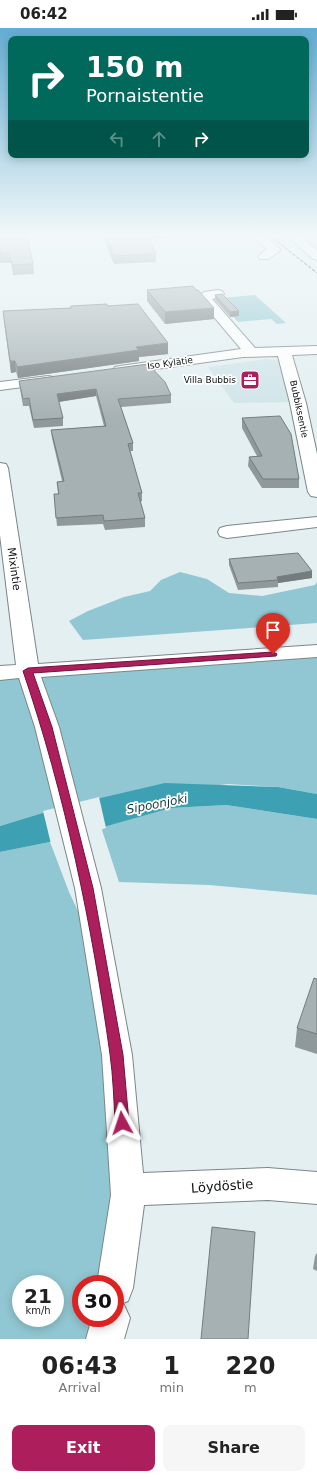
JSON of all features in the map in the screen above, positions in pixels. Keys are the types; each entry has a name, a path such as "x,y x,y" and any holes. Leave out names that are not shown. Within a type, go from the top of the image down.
{"street":[{"path":"207,296 204,298 251,352"},
{"name":"Iso Kylätie","path":"106,372 251,352 317,350"},
{"name":"Bubbiksentie","path":"284,351 298,397 301,420 317,492"},
{"path":"0,386 60,378"},
{"name":"Mixintie","path":"0,468 28,671 47,727 88,888 117,1055 128,1195 117,1275"},
{"path":"227,532 317,522"},
{"path":"0,673 317,651"},
{"name":"Löydöstie","path":"127,1189 183,1188 254,1184 298,1184 317,1188"},
{"path":"106,1339 109,1327"}],"shaded area":[{"path":"256,296 286,323 277,324 271,319 238,322 224,306 221,298"},
{"path":"266,359 278,360 290,402 234,403 208,367"},
{"path":"180,572 207,579 229,593 262,596 315,585 317,582 317,623 83,640 69,621 88,611 124,597 150,591 161,580"},
{"path":"317,651 317,794 278,787 228,784 62,807 0,826 0,674"},
{"path":"226,805 317,819 317,895 209,885 119,882 101,827 171,808"},
{"path":"50,842 69,892 101,960 115,1275 72,1275 72,1327 108,1327 105,1339 0,1339 0,852"}],"water":[{"name":"Sipoonjoki","path":"165,783 278,787 317,794 317,819 226,805 171,808 50,842 0,852 0,826 62,807"}],"pier":[{"path":"99,797 106,828 51,844 43,811"}],"building":[{"path":"152,296 203,296 214,308 165,312"},
{"path":"216,296 224,296 239,311 230,312"},
{"path":"107,304 107,306 138,304 168,343 136,347 139,350 17,367 15,361 10,361 3,311 71,308 71,306"},
{"path":"148,364 165,382 171,395 118,399 133,443 128,444 142,493 138,493 145,518 104,521 103,515 56,518 54,494 59,494 57,482 64,481 51,430 106,426 96,389 57,394 63,418 33,420 29,398 23,399 19,381"},
{"path":"280,416 291,434 299,479 263,479 249,457 262,456 242,418"},
{"path":"298,553 312,571 277,577 278,580 238,583 229,559"},
{"path":"314,978 317,979 317,1034 297,1028"},
{"path":"212,1227 255,1232 248,1339 201,1339"}],"place":[{"name":"Villa Bubbis","path":"250,380"}],"route":[{"path":"122,1123 117,1055 88,888 47,727 28,671 273,654"}]}
